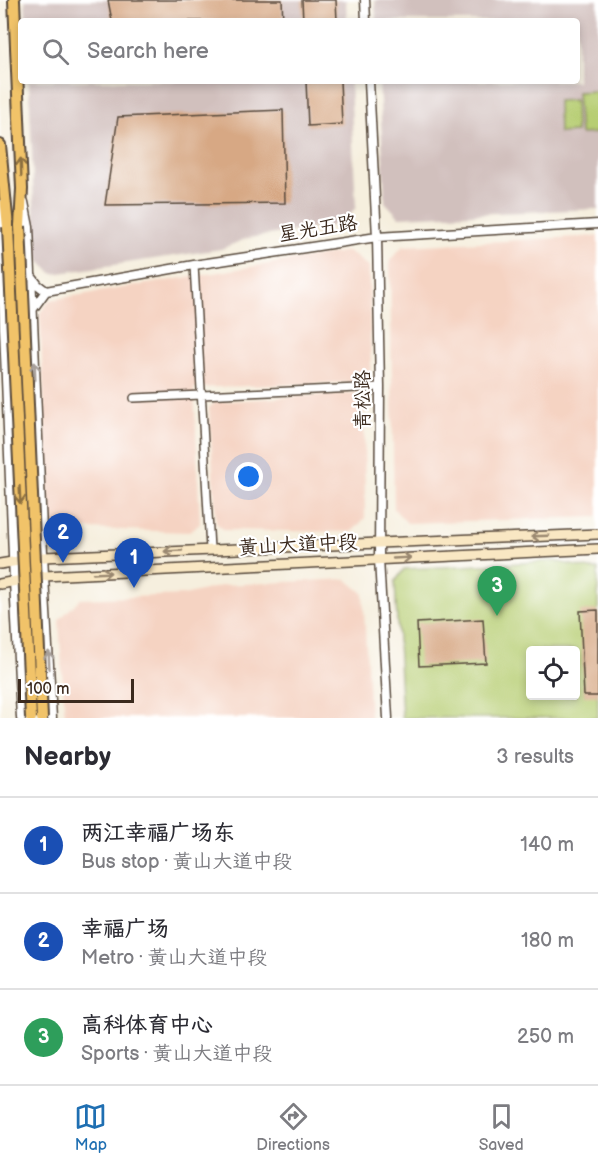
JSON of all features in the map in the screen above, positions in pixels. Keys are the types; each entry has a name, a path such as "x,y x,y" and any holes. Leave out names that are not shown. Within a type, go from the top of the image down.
{"main road":[{"path":"14,0 22,189 20,226 42,718"},
{"path":"0,145 8,227 31,718"},
{"name":"黄山大道中段","path":"0,564 43,557 598,534"},
{"name":"黄山大道中段","path":"0,584 44,576 598,549"}],"street":[{"path":"365,0 366,18"},
{"name":"青松路","path":"369,84 377,237 380,387 379,559 388,718"},
{"path":"3,186 0,227 1,288 21,718"},
{"path":"22,189 29,227 52,718"},
{"name":"星光五路","path":"46,291 194,265 377,237 598,224"},
{"path":"194,265 210,549"},
{"path":"31,276 46,291 32,309"},
{"path":"134,398 380,387"}],"shaded area":[{"path":"25,0 346,0 347,18 26,18"},
{"path":"375,0 598,0 598,209 399,217 385,202 379,84 580,84 580,18 376,18"},
{"path":"29,84 350,84 356,207 343,224 248,238 221,249 53,274 36,258"},
{"path":"598,236 598,517 407,523 394,509 390,260 403,246"},
{"path":"348,251 369,267 371,369 357,382 194,388 200,524 189,532 54,528 49,520 40,313 50,300"},
{"path":"358,393 364,400 365,518 352,532 224,530 216,523 209,408 215,402"},
{"path":"346,579 363,593 370,718 65,718 59,620 80,599 184,595 225,585"}],"green space":[{"path":"597,91 598,133 580,134 577,92"},
{"path":"575,100 576,132 559,133 558,101"},
{"path":"555,561 598,569 598,718 402,718 395,582 404,569"}],"building":[{"path":"108,0 282,0 283,18 111,18"},
{"path":"302,0 336,0 337,18 303,18"},
{"path":"306,84 340,84 342,124 308,126"},
{"path":"283,110 285,203 105,205 118,117"},
{"path":"598,610 598,696 584,696 580,611"},
{"path":"483,619 486,663 419,666 417,623"}],"place":[{"name":"幸福广场","path":"63,563"},
{"name":"两江幸福广场东","path":"134,588"},
{"name":"高科体育中心","path":"497,616"}]}
